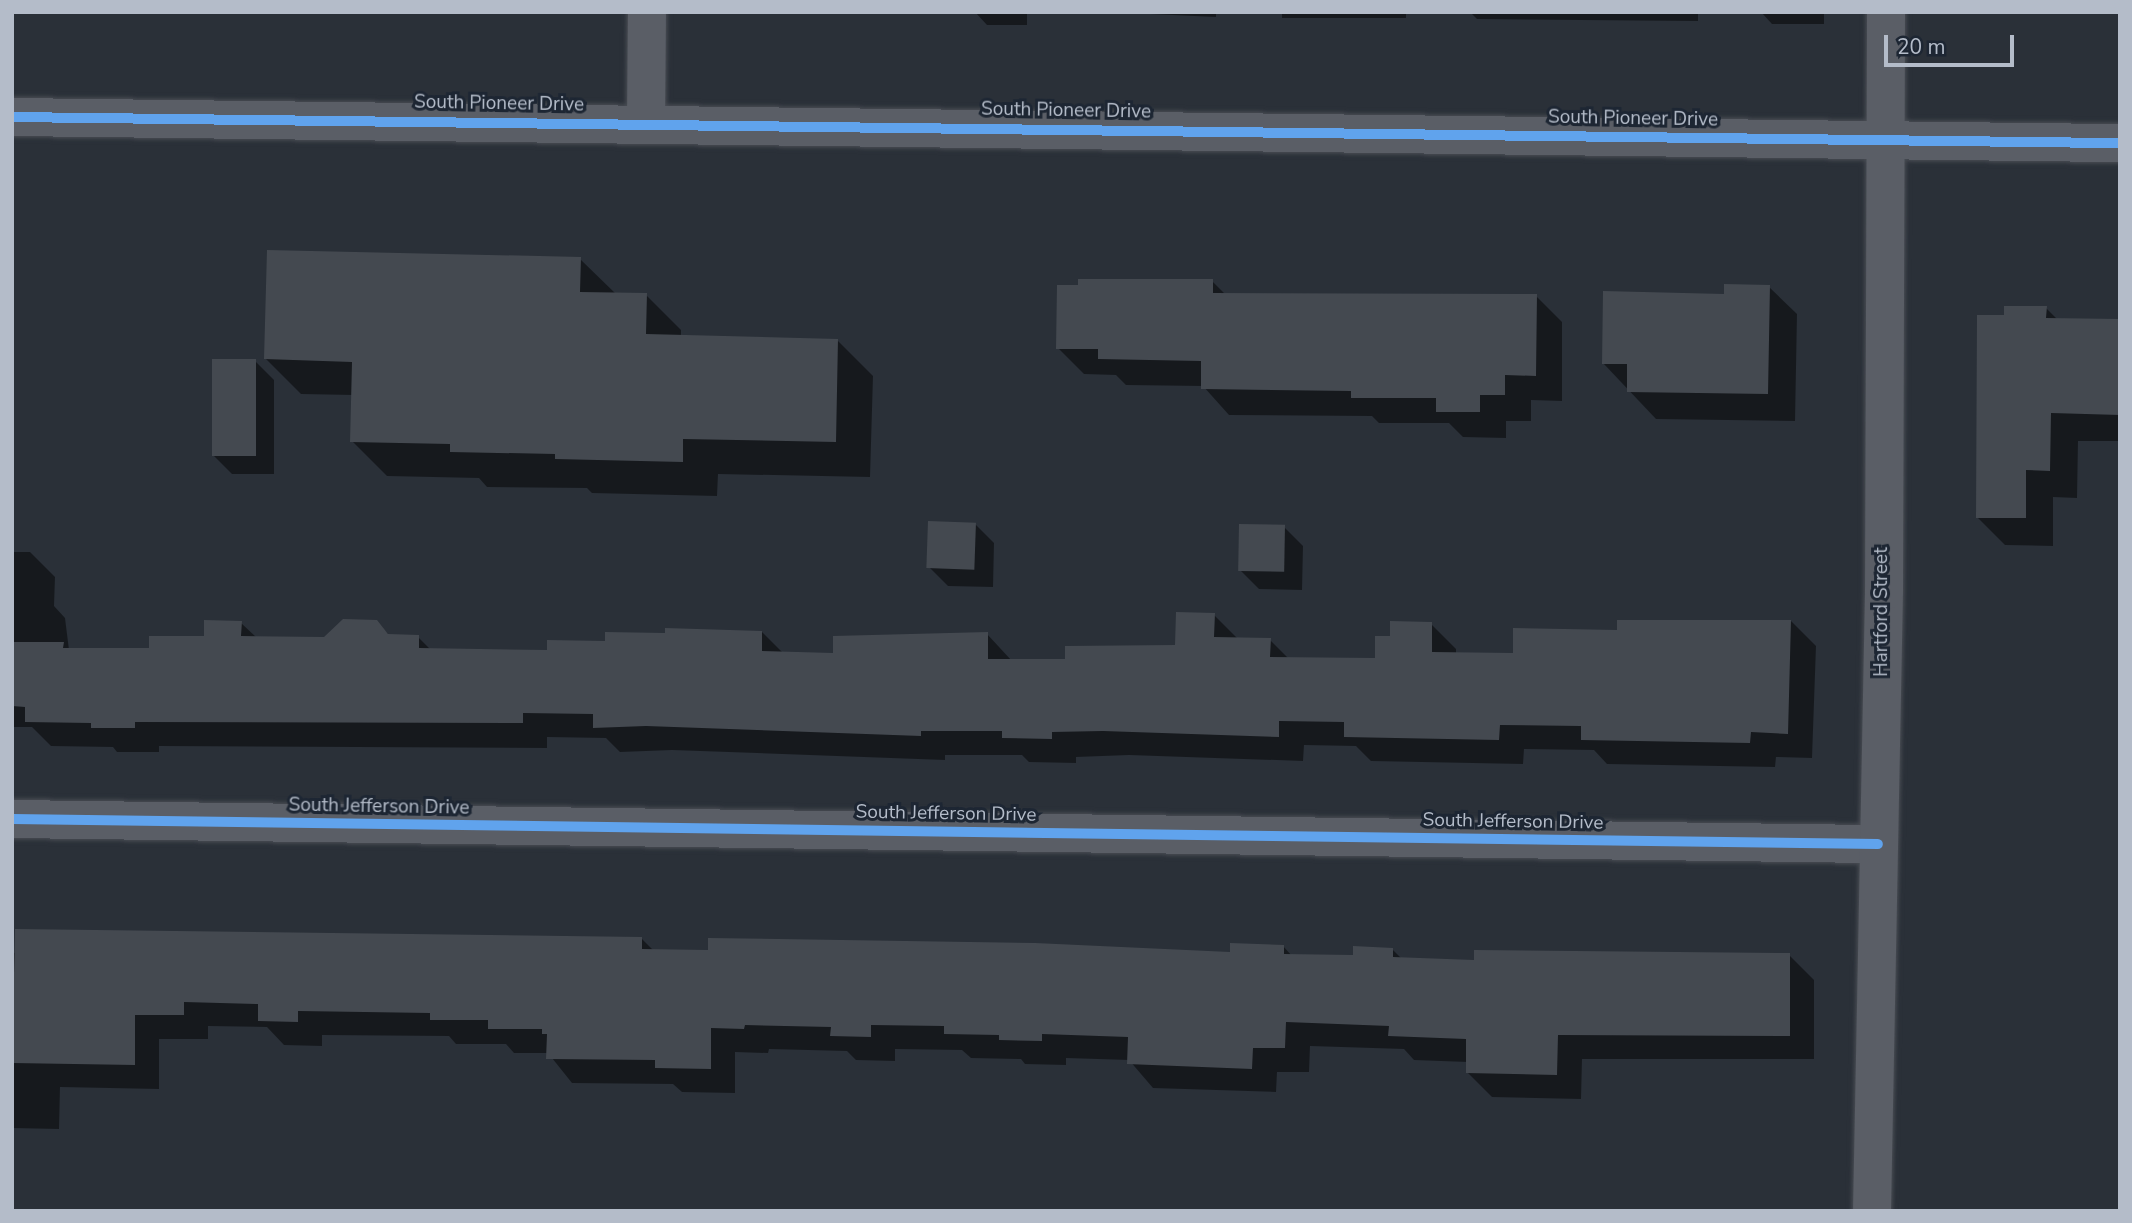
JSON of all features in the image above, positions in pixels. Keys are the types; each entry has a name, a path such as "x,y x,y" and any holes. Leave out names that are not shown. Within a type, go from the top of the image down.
{"street":[{"path":"646,123 647,12"},
{"name":"Hartford Street","path":"1872,1211 1888,140 1886,12"},
{"name":"South Pioneer Drive","path":"12,117 2120,143"},
{"name":"South Jefferson Drive","path":"12,819 1878,844"}],"building":[{"path":"267,250 581,257 580,292 647,293 646,334 838,339 836,442 683,439 683,462 555,459 555,454 450,452 450,444 350,442 352,362 264,359"},
{"path":"1078,279 1213,279 1213,293 1537,294 1536,376 1505,375 1505,395 1480,395 1480,412 1436,412 1436,398 1351,398 1351,391 1201,389 1201,361 1098,359 1098,349 1056,349 1057,285 1078,285"},
{"path":"1724,284 1770,285 1768,394 1627,392 1627,364 1602,364 1603,291 1724,294"},
{"path":"2004,306 2047,306 2046,318 2120,319 2120,415 2051,413 2050,471 2026,470 2026,518 1976,518 1977,315 2004,315"},
{"path":"212,359 256,359 256,456 212,456"},
{"path":"928,521 976,523 974,570 926,568"},
{"path":"1239,524 1285,525 1284,572 1238,571"},
{"path":"1176,612 1215,613 1214,637 1271,638 1270,657 1375,658 1375,636 1390,636 1390,621 1432,622 1432,652 1513,653 1513,628 1617,630 1617,620 1791,620 1788,734 1751,732 1750,743 1581,740 1581,726 1500,725 1499,740 1344,737 1344,722 1279,721 1279,737 1103,731 1052,732 1052,739 1002,738 1002,731 921,731 921,736 646,726 593,728 593,714 523,713 523,723 135,722 135,728 91,728 91,723 25,722 25,707 12,706 12,642 64,642 63,648 149,648 149,636 204,636 204,620 242,621 241,636 324,637 343,619 377,620 388,634 419,635 419,648 547,650 547,640 605,641 605,632 665,633 665,628 762,631 762,651 833,653 833,636 988,632 988,659 1065,659 1065,646 1175,645"},
{"path":"15,929 642,937 642,949 708,950 708,938 1035,943 1230,952 1230,943 1284,945 1284,954 1353,955 1353,946 1393,948 1393,957 1474,960 1474,950 1790,953 1790,1036 1558,1035 1557,1075 1466,1073 1466,1039 1388,1036 1389,1026 1286,1022 1285,1048 1253,1048 1252,1069 1127,1064 1128,1037 1042,1034 1042,1041 999,1040 999,1035 944,1034 944,1026 871,1025 871,1037 830,1036 831,1027 745,1025 744,1029 711,1028 711,1069 655,1068 655,1060 546,1059 547,1034 542,1034 542,1029 488,1029 488,1020 430,1020 430,1013 298,1011 298,1022 258,1021 258,1004 184,1002 184,1015 135,1015 135,1065 12,1063"}],"cycle path":[{"path":"12,117 2120,143"},
{"path":"12,819 1878,844"}]}
